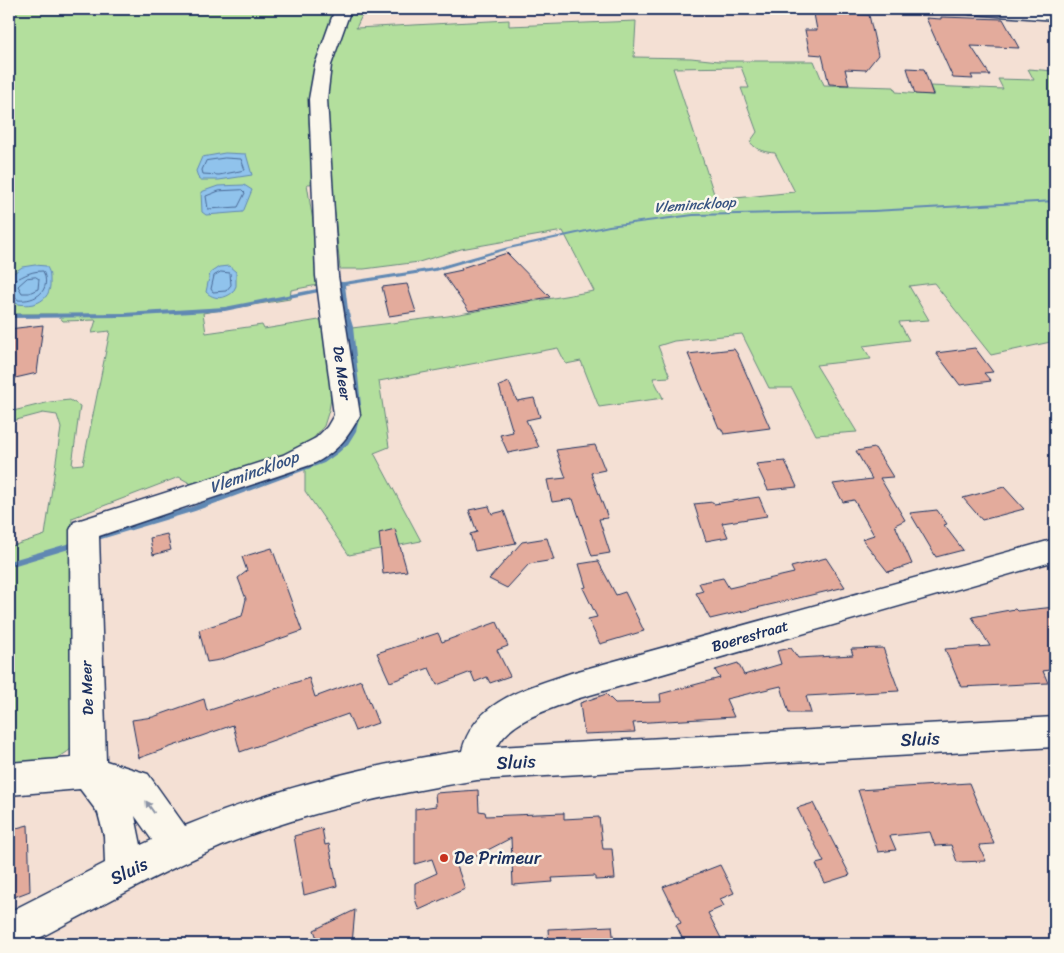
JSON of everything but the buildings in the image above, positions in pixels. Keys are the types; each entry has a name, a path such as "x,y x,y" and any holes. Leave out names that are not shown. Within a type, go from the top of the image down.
{"street":[{"name":"De Meer","path":"89,772 84,530 293,462 321,450 338,434 347,415 327,276 318,99 323,65 343,9"},
{"path":"970,9 1055,14"},
{"name":"Boerestraat","path":"477,764 482,741 491,726 507,714 570,687 1055,550"},
{"name":"Sluis","path":"9,933 178,847 243,821 348,788 393,777 477,764 1055,732"},
{"path":"89,772 114,806 122,836 124,874"},
{"path":"9,779 89,772 135,786 178,847"}],"green space":[{"path":"9,9 337,9 310,99 309,122 312,159 326,69 348,9 365,9 356,28 509,20 509,26 636,21 634,57 691,58 719,61 814,61 824,85 894,87 896,92 934,95 930,86 1003,89 998,79 1034,80 1028,69 1055,71 1055,341 991,355 934,283 909,286 929,320 899,322 909,340 863,346 871,359 816,365 857,432 816,435 792,388 769,388 742,334 674,341 658,346 670,377 653,378 663,398 599,407 581,361 566,364 558,348 379,381 389,447 374,453 421,541 349,555 305,491 305,463 337,439 344,329 448,316 594,291 563,231 461,249 419,262 364,269 340,269 332,183 307,184 323,284 291,290 290,299 203,313 206,333 262,325 264,329 325,319 332,393 324,426 311,441 291,456 195,486 179,477 72,518 75,745 53,759 36,763 9,765 9,547 45,535 61,428 57,415 43,413 9,422 9,412 50,402 70,400 80,406 72,465 83,464 110,331 92,333 96,320 63,321 57,314 9,314","holes":["741,67 749,88 741,88 757,132 750,142 758,149 775,153 795,192 716,200 673,68"]}],"water":[{"path":"225,153 246,154 252,175 219,180 199,180 196,171 202,157"},
{"path":"244,185 252,190 243,212 206,215 202,212 201,192 218,186"},
{"path":"46,266 50,275 50,289 47,295 32,304 25,305 12,302 11,275 22,267"},
{"path":"229,266 236,272 236,286 233,292 220,298 209,295 206,292 210,273 219,267"}],"waterway":[{"name":"Vleminckloop","path":"342,284 435,269 508,248 609,226 693,215 873,211 1055,201"},
{"name":"Vleminckloop","path":"338,285 342,284"},
{"name":"Vleminckloop","path":"342,284 345,310 350,327 358,405"},
{"path":"9,316 124,315 225,309 317,291"},
{"name":"Vleminckloop","path":"91,540 193,509 322,461 336,452 350,437 357,415"},
{"name":"Vleminckloop","path":"9,564 77,544"}],"place":[{"name":"De Primeur","path":"444,858"}]}
